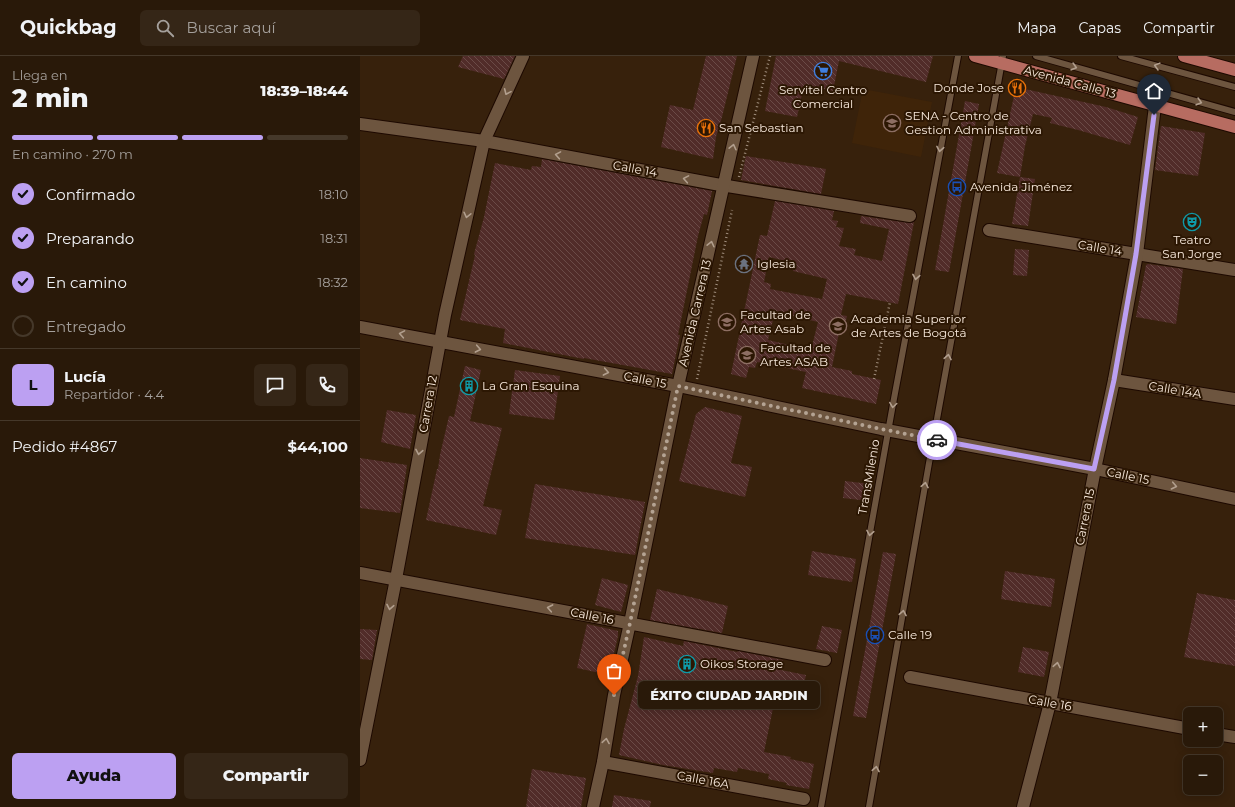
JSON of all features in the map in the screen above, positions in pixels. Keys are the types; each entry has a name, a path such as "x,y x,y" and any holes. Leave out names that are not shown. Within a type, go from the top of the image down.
{"main road":[{"name":"Avenida Calle 13","path":"974,56 1003,60 1155,106 1235,127"},
{"path":"1184,56 1235,70"}],"street":[{"name":"Carrera 12","path":"360,760 396,579 444,315 484,141 523,56"},
{"name":"Avenida Carrera 13","path":"593,807 603,762 614,695 678,386 753,56"},
{"name":"Carrera 15","path":"1023,807 1050,703 1094,469 1114,380 1136,254 1155,106"},
{"name":"Calle 14","path":"360,124 484,141 724,186 910,216"},
{"name":"Calle 14","path":"989,230 1235,270"},
{"name":"Calle 15","path":"360,327 695,389 889,431 1094,469 1235,499"},
{"name":"Calle 14A","path":"1114,380 1235,399"},
{"name":"Calle 16","path":"360,573 825,660"},
{"name":"Calle 16","path":"910,677 1183,728"},
{"path":"1223,735 1235,737"},
{"name":"Calle 16A","path":"603,762 804,799"}],"lane":[{"name":"TransMilenio","path":"821,807 958,56"},
{"path":"1036,56 1235,112"},
{"path":"1121,56 1235,87"},
{"path":"869,807 933,439 1003,60"}],"path":[{"path":"695,389 737,188 770,56"},
{"path":"874,378 890,302"}],"shaded area":[{"name":"SENA - Centro de Gestion Administrativa","path":"863,89 932,102 921,157 852,143"}],"building":[{"path":"463,56 515,56 504,79 458,67"},
{"path":"706,56 737,56 716,137 713,159 661,147 670,105 693,110"},
{"path":"776,56 933,56 926,82 839,61 833,91 804,85 797,117 765,111"},
{"path":"1016,87 1106,107 1138,117 1130,145 1050,123 1052,118 1033,114 1025,146 1020,177 997,173"},
{"name":"Avenida Jiménez","path":"965,101 979,104 949,272 935,270"},
{"path":"1161,126 1205,133 1198,176 1155,170"},
{"path":"746,156 826,169 821,194 741,180"},
{"path":"542,159 712,191 707,215 704,214 698,236 678,335 680,335 672,374 503,343 505,329 460,320 495,163 531,170 532,166 541,167"},
{"path":"1020,177 1035,179 1028,226 1012,224"},
{"path":"775,201 834,211 832,220 838,221 836,227 844,228 839,246 856,249 854,255 882,261 889,229 860,223 861,216 909,223 914,222 898,304 846,294 841,315 847,316 844,329 840,328 832,367 852,371 852,374 881,380 876,404 802,388 806,372 757,362 755,368 749,367 746,378 731,374 760,235 767,236","holes":["769,257 795,263 793,271 827,279 822,299 770,289 771,284 764,282","775,312 818,322 811,350 768,340"]},
{"path":"1015,249 1029,250 1027,276 1013,275"},
{"path":"1148,264 1183,269 1176,324 1136,317 1146,265"},
{"path":"465,366 481,370 470,421 502,428 483,506 502,510 496,535 426,520 449,416 454,417"},
{"path":"515,370 560,376 554,420 509,414"},
{"path":"705,407 742,416 731,463 752,467 745,497 679,481 696,414"},
{"path":"387,410 416,415 410,449 381,442"},
{"path":"360,458 407,465 400,513 360,508"},
{"path":"845,481 870,484 868,501 843,498"},
{"path":"535,484 645,502 635,555 525,538"},
{"path":"812,551 856,559 852,582 808,575"},
{"name":"Calle 19","path":"883,552 896,554 866,718 853,716"},
{"path":"1005,571 1055,579 1051,607 1001,599"},
{"path":"602,578 628,585 621,612 595,605"},
{"path":"657,589 728,606 722,633 650,620"},
{"path":"1197,593 1235,600 1235,666 1184,657"},
{"path":"587,624 618,631 609,675 577,668"},
{"path":"822,626 842,630 837,653 816,649"},
{"path":"360,629 377,630 372,660 360,659"},
{"path":"644,637 683,646 684,641 783,660 781,670 806,675 803,689 778,684 764,752 791,757 790,759 814,764 809,789 786,785 787,783 768,779 769,774 738,768 737,772 714,768 713,773 663,765 619,755 624,729 638,676"},
{"path":"1023,647 1049,652 1044,677 1018,672"},
{"path":"532,769 586,778 581,807 526,807"},
{"path":"614,795 651,801 650,807 612,807"}],"way so far":[{"path":"614,695 678,386 937,440"}],"place":[{"name":"Servitel Centro Comercial","path":"823,71"},
{"name":"Donde Jose","path":"1017,88"},
{"name":"SENA - Centro de Gestion Administrativa","path":"892,123"},
{"name":"San Sebastian","path":"706,128"},
{"name":"Avenida Jiménez","path":"957,187"},
{"name":"Teatro San Jorge","path":"1192,222"},
{"name":"Iglesia","path":"744,264"},
{"name":"Facultad de Artes Asab","path":"727,322"},
{"name":"Academia Superior de Artes de Bogotá","path":"838,326"},
{"name":"Facultad de Artes ASAB","path":"747,355"},
{"name":"La Gran Esquina","path":"469,386"},
{"name":"Calle 19","path":"875,635"},
{"name":"Oikos Storage","path":"687,664"},
{"name":"ÉXITO CIUDAD JARDIN","path":"614,695"}],"route":[{"path":"937,440 1094,469 1114,380 1136,254 1154,115"}]}
